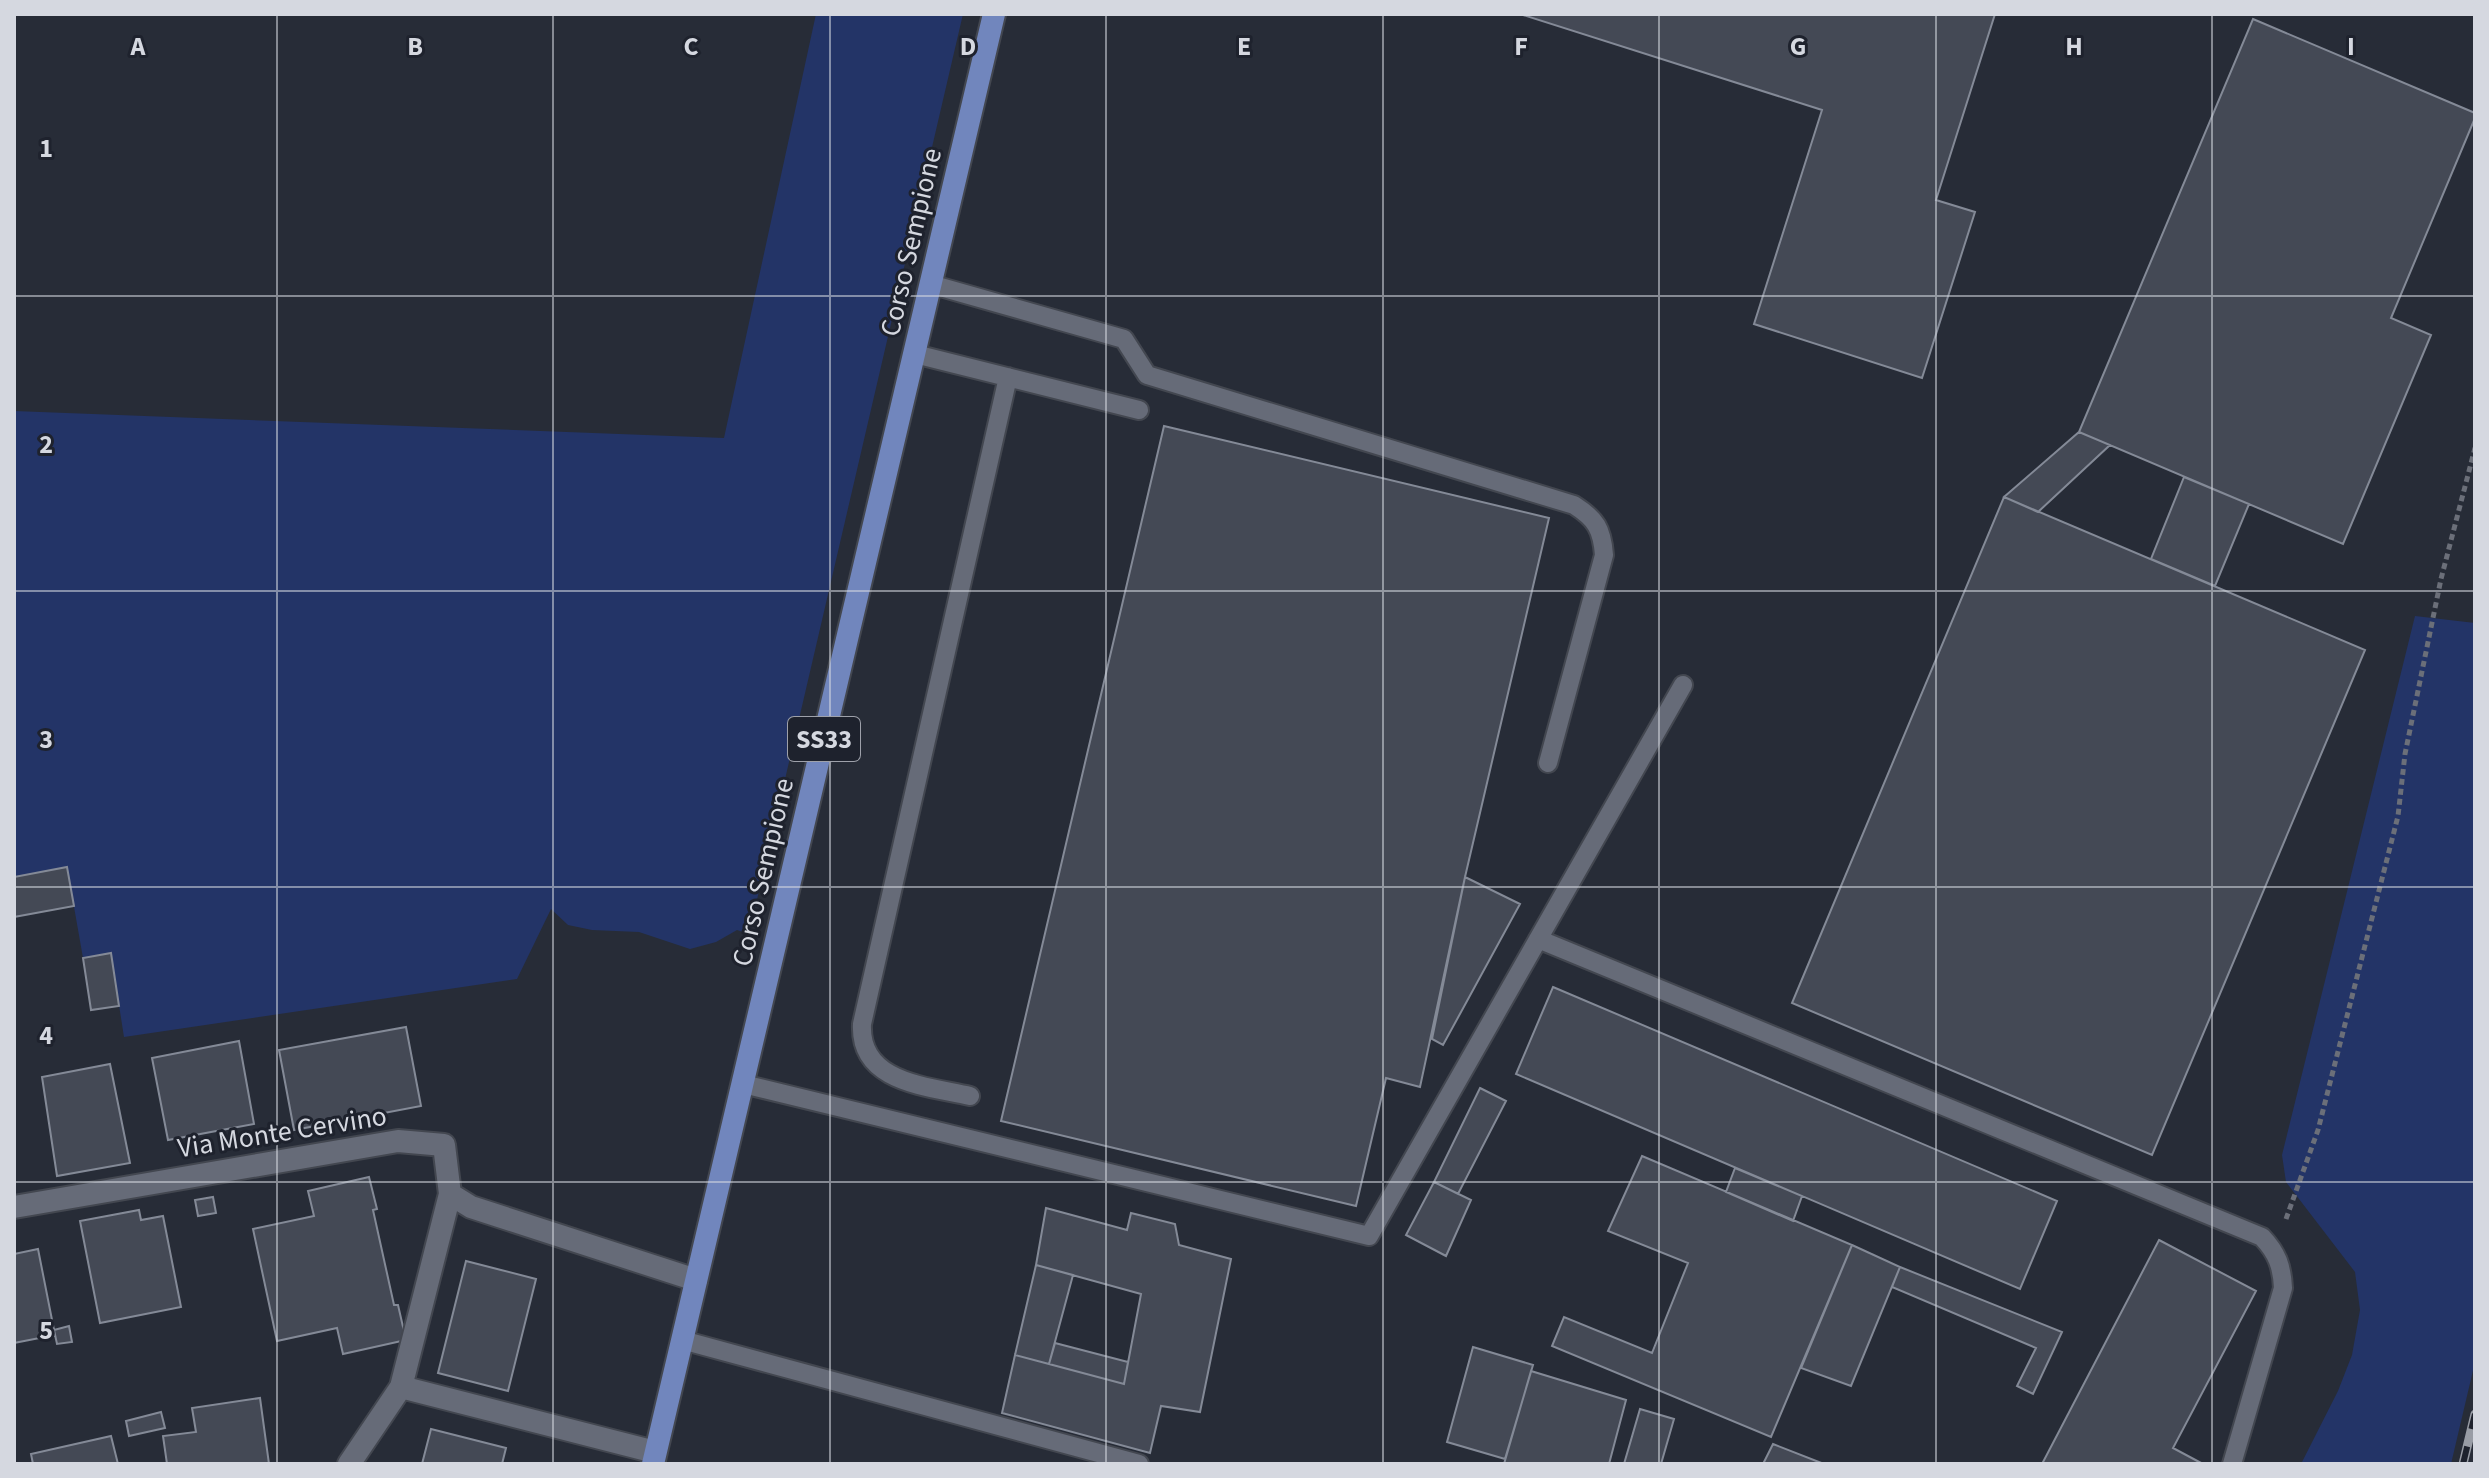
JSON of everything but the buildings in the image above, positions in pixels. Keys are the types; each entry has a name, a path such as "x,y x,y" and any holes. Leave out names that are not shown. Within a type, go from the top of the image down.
{"main road":[{"name":"Corso Sempione","path":"654,1458 994,14"}],"street":[{"name":"Via Monte Cervino","path":"14,1207 398,1141 444,1145 450,1194"},
{"path":"349,1464 401,1387 450,1194 471,1207 696,1280"},
{"path":"401,1387 654,1458"}],"lane":[{"path":"930,284 1124,339 1147,375 1574,505 1590,515 1603,534 1604,555 1548,763"},
{"path":"915,354 1139,410"},
{"path":"970,1096 899,1079 879,1069 870,1060 861,1036 1008,377"},
{"path":"743,1084 1369,1236 1683,685"},
{"path":"1538,939 2262,1237 2274,1250 2282,1270 2283,1288 2232,1464"},
{"path":"682,1340 1139,1464"}],"path":[{"path":"2274,1250 2318,1130 2394,831 2405,754 2441,579 2475,448"}],"shaded area":[{"path":"816,14 963,14 749,934 737,930 716,942 690,949 639,932 592,930 568,925 551,909 517,979 124,1037 111,954 83,958 67,867 14,877 14,411 724,438"},
{"path":"2415,616 2475,623 2475,1362 2451,1464 2301,1464 2338,1391 2352,1355 2360,1310 2355,1272 2286,1182 2282,1155"}],"railway":[{"path":"2463,1464 2475,1414"}]}
